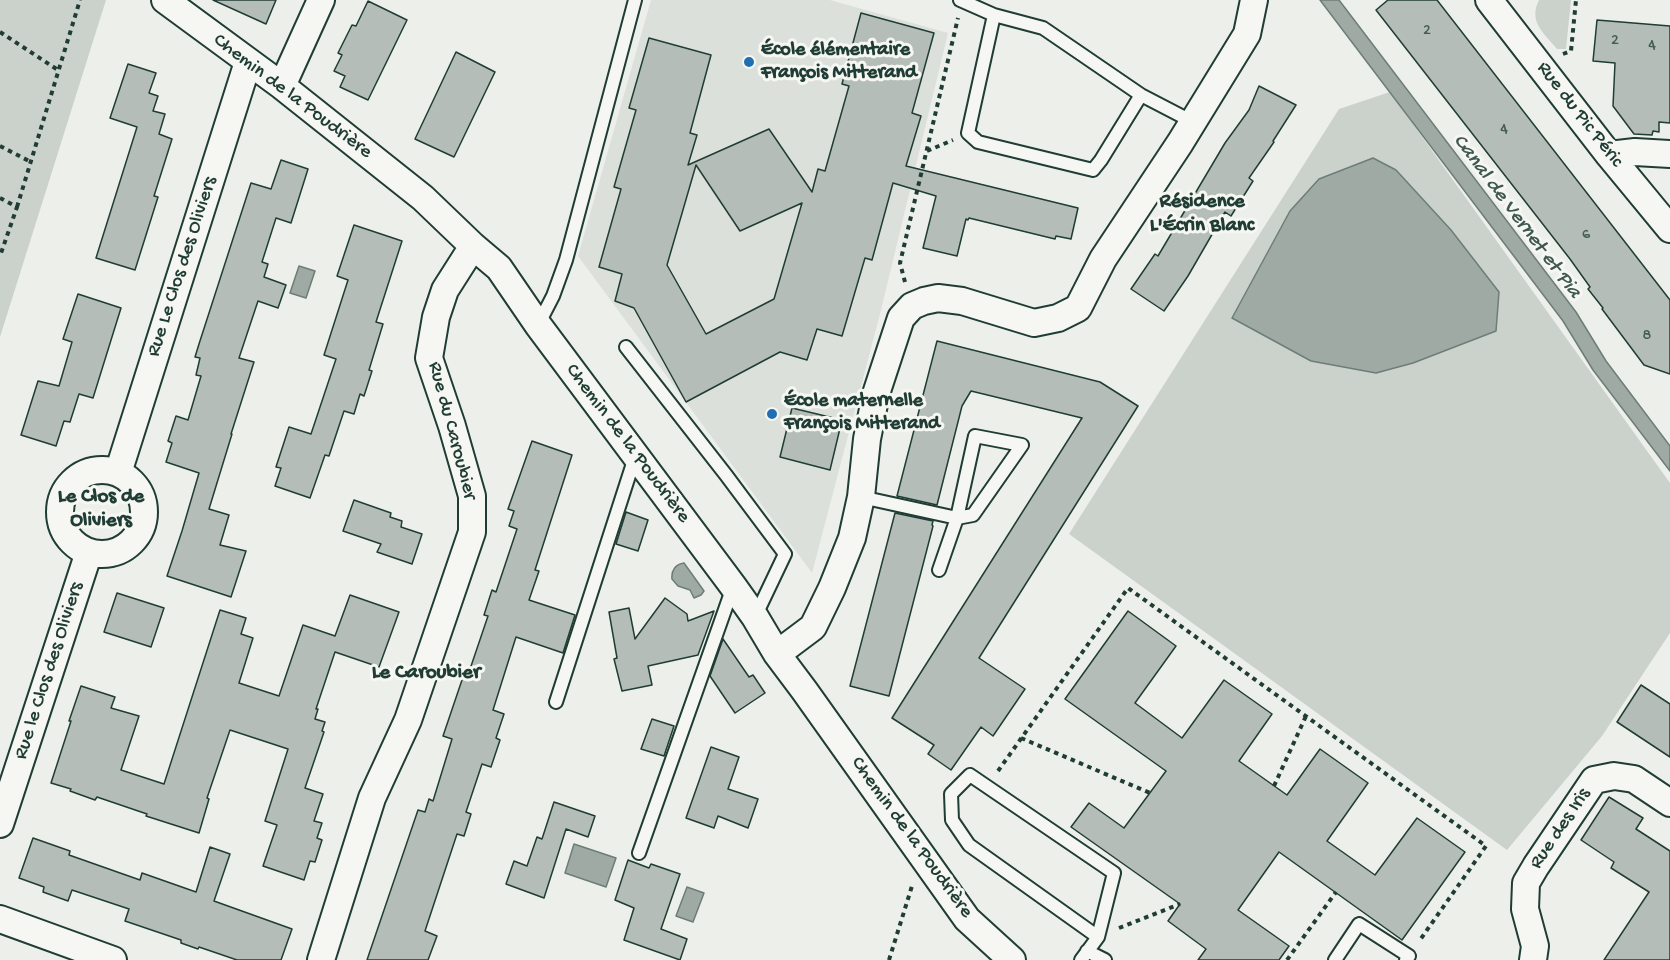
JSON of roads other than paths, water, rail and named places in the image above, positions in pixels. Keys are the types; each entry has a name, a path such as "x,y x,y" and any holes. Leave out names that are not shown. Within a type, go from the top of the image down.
{"street":[{"name":"Chemin de la Poudrière","path":"165,0 282,86 423,198 499,268 538,325 733,586 777,654 967,919 1012,960"},
{"path":"282,86 321,0"},
{"path":"777,654 813,627 852,538 861,497 867,439 876,394 901,318 912,306 938,298 962,301 1034,323 1058,318 1078,308 1103,259 1193,122 1247,34 1254,0"},
{"name":"Rue du Pic Péric","path":"1489,0 1609,155 1670,229"},
{"name":"Rue Le Clos des Oliviers","path":"118,473 248,62"},
{"path":"1609,155 1635,152 1670,154"},
{"name":"Rue du Caroubier","path":"321,960 372,798 408,720 472,532 472,496 429,358 436,317 445,290 473,246"},
{"path":"105,470 118,473 130,480 139,491 143,505 141,526 129,543 117,551 103,554 89,552 77,546 68,536 62,524 60,511 62,498 69,486 79,477 91,471 105,470"},
{"name":"Rue le Clos des Oliviers","path":"0,824 89,552"},
{"name":"Rue des Iris","path":"1533,960 1535,946 1525,909 1526,883 1594,780 1614,776 1634,779 1670,803"},
{"path":"0,919 70,953 113,960"}],"lane":[{"path":"538,325 553,296 566,260 635,0"},
{"path":"961,0 994,15 1043,28 1142,95 1193,122"},
{"path":"994,15 968,134 978,142 1093,170 1142,95"},
{"path":"626,347 785,554 755,617"},
{"path":"861,497 957,518 973,514 1022,444 975,436 957,518 939,570"},
{"path":"555,702 635,456"},
{"path":"639,853 733,586"},
{"path":"1098,937 969,845 952,819 951,794 970,775 1114,873 1098,937 1084,956 1105,960"},
{"path":"1335,960 1359,924 1408,958"}],"place":[{"name":"École élémentaire François Mitterand","path":"749,62"},
{"name":"École maternelle François Mitterand","path":"772,414"}],"district":[{"name":"Résidence L'Écrin Blanc","path":"1202,215"},
{"name":"Le Clos de Oliviers","path":"101,510"},
{"name":"Le Caroubier","path":"426,674"}],"water label":[{"name":"Canal de Vernet et Pia","path":"1516,217"}]}
